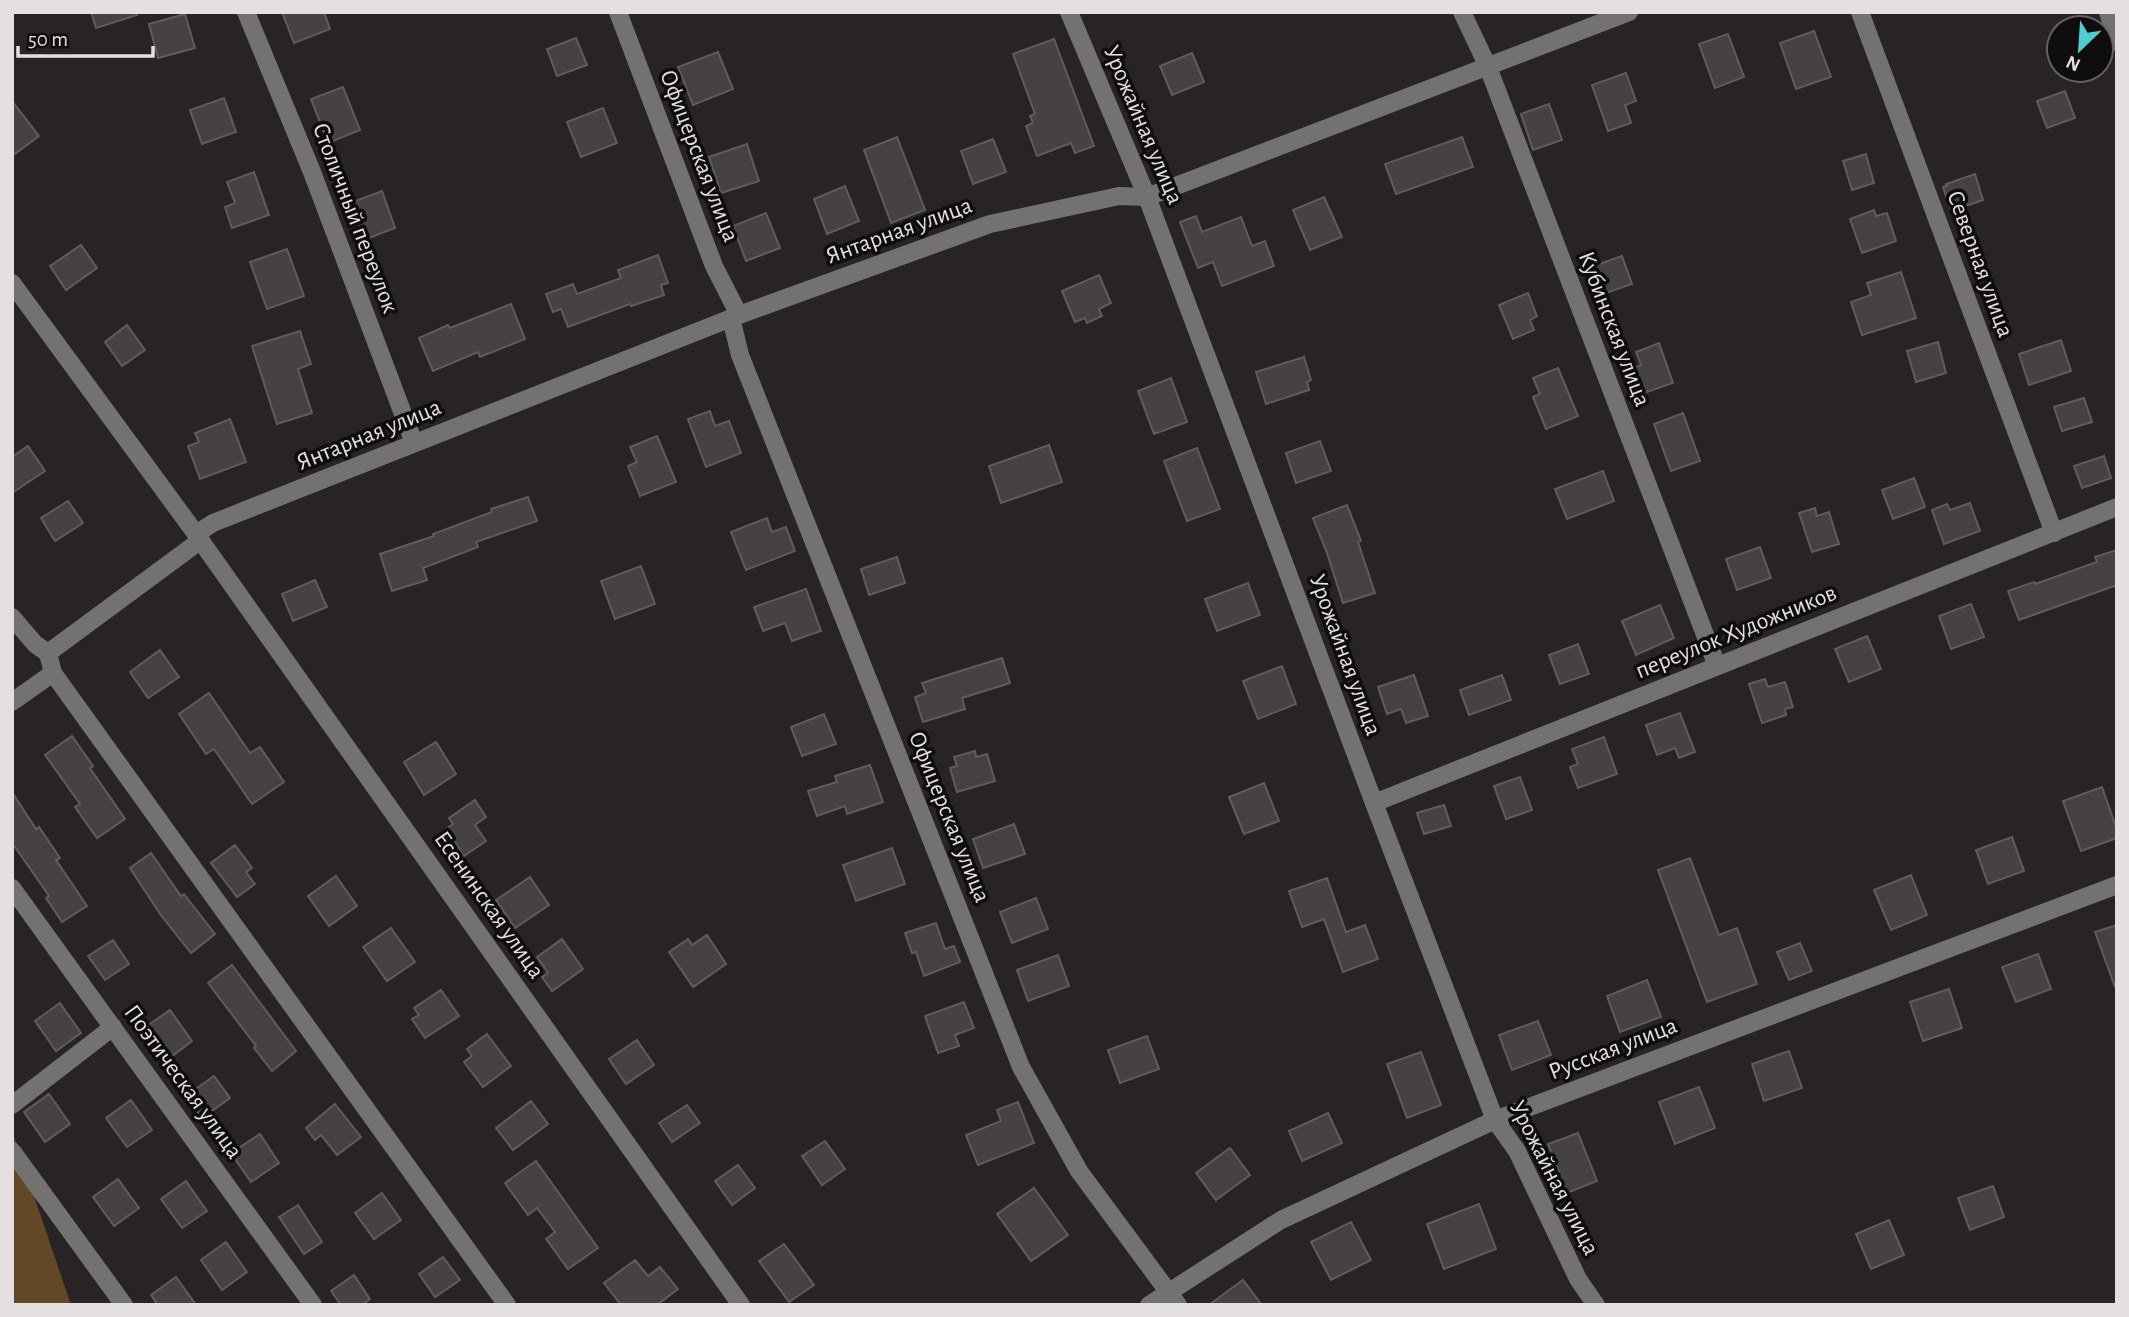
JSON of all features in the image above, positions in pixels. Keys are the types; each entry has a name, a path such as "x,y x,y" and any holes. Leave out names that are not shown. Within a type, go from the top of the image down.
{"street":[{"name":"Столичный переулок","path":"246,12 312,172 414,443"},
{"name":"Офицерская улица","path":"618,12 735,317 740,355 1021,1067 1079,1171 1174,1298"},
{"name":"Урожайная улица","path":"1069,12 1147,197 1495,1120 1517,1151 1578,1279 1596,1305"},
{"name":"Кубинская улица","path":"1462,12 1488,67 1717,666"},
{"name":"Янтарная улица","path":"48,653 213,523 735,317 990,224 1119,196 1147,197 1629,12"},
{"name":"Северная улица","path":"1860,12 2054,533"},
{"path":"2108,12 2117,42"},
{"name":"Есенинская улица","path":"12,283 198,537 741,1305"},
{"name":"переулок Художников","path":"1374,803 2117,507"},
{"path":"12,617 35,643 48,653 53,673 508,1305"},
{"path":"12,702 53,673"},
{"name":"Русская улица","path":"1149,1305 1174,1298 1281,1220 1495,1120 2117,885"},
{"name":"Поэтическая улица","path":"12,888 313,1305"},
{"path":"12,1105 113,1027"},
{"path":"12,1151 124,1305"}],"shaded area":[{"path":"12,1131 71,1305 12,1305"}],"building":[{"path":"91,12 137,12 137,15 96,28"},
{"path":"282,12 324,12 330,29 294,43"},
{"path":"185,14 195,48 158,58 149,24"},
{"path":"1814,31 1831,77 1796,89 1780,43"},
{"path":"1728,34 1744,77 1715,88 1699,44"},
{"path":"576,38 587,65 557,76 547,49"},
{"path":"1054,39 1094,146 1075,153 1071,143 1037,156 1026,126 1033,123 1030,116 1035,114 1013,54"},
{"path":"718,52 733,89 693,105 678,67"},
{"path":"1192,53 1204,82 1172,95 1160,66"},
{"path":"1626,73 1636,101 1625,105 1631,123 1608,131 1592,85"},
{"path":"343,87 360,130 328,143 311,99"},
{"path":"2065,91 2075,118 2047,128 2037,101"},
{"path":"224,98 236,132 202,144 190,110"},
{"path":"12,101 39,136 12,156"},
{"path":"1549,104 1562,140 1533,150 1521,114"},
{"path":"603,108 617,143 581,157 567,122"},
{"path":"897,137 925,210 891,223 864,150"},
{"path":"1462,137 1473,167 1396,194 1385,164"},
{"path":"993,139 1006,172 973,184 961,151"},
{"path":"747,144 759,181 721,193 709,157"},
{"path":"1866,154 1874,183 1852,190 1843,161"},
{"path":"254,172 269,215 232,228 225,207 235,203 227,182"},
{"path":"1975,174 1983,200 1951,211 1943,187"},
{"path":"845,186 859,221 827,234 814,199"},
{"path":"382,191 395,228 364,240 350,203"},
{"path":"1324,197 1342,237 1310,250 1293,210"},
{"path":"1874,210 1876,216 1887,213 1896,241 1862,253 1850,219"},
{"path":"766,213 780,248 746,261 733,226"},
{"path":"1196,216 1202,232 1241,217 1252,246 1265,241 1274,266 1222,286 1213,262 1198,268 1180,222"},
{"path":"81,245 97,268 66,290 50,266"},
{"path":"287,249 304,296 267,309 250,262"},
{"path":"658,255 668,283 661,285 664,295 631,306 630,304 568,327 561,309 553,312 546,294 573,284 577,294 621,278 618,270"},
{"path":"1622,256 1632,284 1597,296 1587,268"},
{"path":"1901,272 1916,318 1862,335 1851,302 1871,295 1867,283"},
{"path":"1099,275 1111,303 1099,309 1102,316 1087,323 1085,318 1075,322 1062,291"},
{"path":"1528,293 1537,316 1530,320 1534,330 1513,339 1499,305"},
{"path":"511,304 525,339 480,357 478,352 433,371 419,338 448,325 450,328"},
{"path":"127,325 145,350 122,366 105,342"},
{"path":"300,331 311,364 298,369 312,413 277,424 252,346"},
{"path":"2061,340 2071,371 2029,385 2019,354"},
{"path":"1938,342 1946,373 1916,382 1907,351"},
{"path":"1659,343 1673,383 1641,394 1631,369 1641,365 1636,352"},
{"path":"1304,357 1311,380 1307,382 1309,390 1266,404 1256,372"},
{"path":"1558,368 1578,416 1546,429 1533,397 1540,394 1533,378"},
{"path":"1171,378 1187,422 1154,434 1138,391"},
{"path":"2084,398 2092,422 2062,431 2054,407"},
{"path":"710,411 715,426 729,421 741,453 706,467 688,419"},
{"path":"1683,413 1700,461 1671,471 1654,424"},
{"path":"230,419 246,462 200,479 188,446 199,442 195,433"},
{"path":"657,436 676,482 640,496 628,466 637,462 630,447"},
{"path":"1320,441 1331,471 1296,483 1286,453"},
{"path":"1049,445 1062,482 1001,503 989,466"},
{"path":"28,446 45,471 12,493 12,457"},
{"path":"1197,448 1220,509 1187,521 1164,461"},
{"path":"2104,456 2111,478 2082,488 2074,466"},
{"path":"1603,471 1614,501 1567,519 1555,489"},
{"path":"1914,478 1925,507 1893,519 1882,490"},
{"path":"528,497 537,521 476,542 478,547 423,568 427,580 392,591 380,554 434,536 433,534 492,512 491,509"},
{"path":"68,501 83,523 55,541 41,518"},
{"path":"1970,503 1980,531 1944,544 1932,510 1947,504 1950,510"},
{"path":"1347,505 1361,541 1358,542 1375,593 1343,603 1313,518"},
{"path":"1815,508 1817,516 1829,512 1839,544 1812,552 1799,513"},
{"path":"767,518 772,532 786,527 795,551 746,570 731,532"},
{"path":"1760,547 1771,578 1737,590 1726,559"},
{"path":"2117,550 2117,585 2019,620 2008,591 2097,562 2095,557"},
{"path":"897,557 905,583 869,595 861,569"},
{"path":"641,566 655,604 615,619 601,581"},
{"path":"315,580 327,607 293,621 282,594"},
{"path":"1248,583 1260,615 1217,631 1205,599"},
{"path":"806,589 821,631 792,641 785,623 763,631 754,607"},
{"path":"1971,604 1984,637 1951,649 1939,616"},
{"path":"1660,605 1674,638 1636,655 1622,621"},
{"path":"1867,636 1881,669 1849,682 1835,649"},
{"path":"1578,644 1589,674 1560,684 1549,655"},
{"path":"160,650 179,677 148,698 130,672"},
{"path":"1002,658 1010,683 962,698 965,709 923,722 915,697 926,693 922,683"},
{"path":"1282,666 1296,704 1258,719 1243,681"},
{"path":"1414,675 1428,716 1406,723 1401,709 1387,714 1378,687"},
{"path":"1502,675 1511,700 1469,715 1460,690"},
{"path":"1765,679 1768,687 1785,682 1793,707 1785,709 1786,715 1762,723 1749,684"},
{"path":"209,693 250,753 260,747 284,782 252,804 214,749 206,754 179,714"},
{"path":"1680,713 1695,752 1679,758 1675,748 1657,755 1646,725"},
{"path":"824,714 836,744 802,756 791,727"},
{"path":"72,736 125,819 97,838 75,807 80,804 45,755"},
{"path":"1604,737 1617,774 1578,788 1570,767 1578,764 1572,749"},
{"path":"436,742 456,774 424,795 404,762"},
{"path":"975,751 976,757 987,754 995,781 957,792 950,768 957,766 954,757"},
{"path":"870,765 883,802 847,814 845,806 817,816 808,791 837,782 835,776"},
{"path":"1520,777 1532,810 1506,819 1494,786"},
{"path":"1264,783 1279,821 1244,834 1229,797"},
{"path":"2102,787 2117,830 2117,838 2081,851 2063,801"},
{"path":"12,792 36,829 39,827 60,858 56,860 87,906 62,922 46,898 49,896 15,847 12,847"},
{"path":"475,800 486,817 475,825 486,841 464,856 446,829 453,824 449,818"},
{"path":"1444,805 1451,826 1424,834 1417,813"},
{"path":"1014,824 1025,854 983,868 973,839"},
{"path":"2012,837 2024,871 1988,884 1976,850"},
{"path":"235,845 252,868 246,872 255,884 237,897 211,863"},
{"path":"892,848 905,884 856,901 843,865"},
{"path":"151,853 181,896 184,894 215,934 191,953 160,914 130,868"},
{"path":"1690,858 1719,935 1737,928 1757,984 1707,1002 1658,870"},
{"path":"1911,875 1927,915 1891,930 1874,890"},
{"path":"336,876 357,906 329,926 308,896"},
{"path":"530,877 549,905 515,928 496,900"},
{"path":"1327,878 1346,932 1365,925 1378,959 1343,972 1324,919 1302,927 1289,891"},
{"path":"1036,898 1048,929 1012,943 1000,912"},
{"path":"936,923 945,949 954,946 960,962 924,976 916,952 912,953 905,933"},
{"path":"2117,925 2117,987 2115,987 2095,932"},
{"path":"391,928 415,962 387,981 363,947"},
{"path":"707,935 726,964 693,987 669,952 688,939 692,945"},
{"path":"562,939 583,969 552,991 542,977 548,973 537,957"},
{"path":"113,940 129,964 105,980 88,956"},
{"path":"1800,943 1812,971 1789,980 1777,952"},
{"path":"2038,954 2051,989 2016,1002 2002,967"},
{"path":"1058,955 1069,986 1028,1001 1017,970"},
{"path":"232,965 296,1051 272,1071 208,983"},
{"path":"1647,980 1661,1017 1620,1032 1607,996"},
{"path":"1949,989 1962,1028 1923,1041 1910,1002"},
{"path":"441,990 459,1016 425,1038 412,1019 419,1015 414,1008"},
{"path":"964,1002 974,1028 955,1035 959,1046 938,1053 925,1016"},
{"path":"60,1003 81,1033 56,1051 35,1021"},
{"path":"170,1010 192,1041 167,1060 144,1028"},
{"path":"1538,1021 1551,1055 1512,1070 1499,1035"},
{"path":"487,1034 511,1066 483,1087 464,1062 472,1056 467,1049"},
{"path":"1147,1036 1159,1069 1120,1083 1108,1050"},
{"path":"637,1040 654,1065 626,1084 609,1059"},
{"path":"1789,1051 1802,1088 1764,1101 1752,1064"},
{"path":"1421,1052 1441,1105 1407,1118 1387,1064"},
{"path":"214,1076 230,1098 202,1118 186,1096"},
{"path":"1699,1087 1715,1128 1675,1144 1659,1102"},
{"path":"49,1094 70,1124 45,1142 24,1112"},
{"path":"131,1100 152,1130 127,1147 106,1118"},
{"path":"531,1101 548,1124 513,1150 496,1128"},
{"path":"1018,1102 1034,1143 978,1165 966,1135 1001,1121 997,1110"},
{"path":"335,1104 361,1137 337,1155 321,1135 315,1140 306,1128"},
{"path":"687,1105 700,1123 672,1142 659,1123"},
{"path":"1328,1113 1342,1143 1302,1161 1289,1131"},
{"path":"1578,1133 1597,1181 1567,1193 1548,1144"},
{"path":"260,1134 279,1163 251,1182 231,1153"},
{"path":"825,1141 845,1169 822,1185 802,1156"},
{"path":"1230,1148 1250,1175 1216,1200 1196,1173"},
{"path":"536,1161 598,1248 568,1269 546,1239 555,1232 537,1208 528,1215 505,1183"},
{"path":"738,1165 755,1188 732,1205 715,1181"},
{"path":"118,1179 139,1208 114,1226 93,1197"},
{"path":"186,1181 207,1211 182,1228 161,1199"},
{"path":"1993,1186 2004,1217 1970,1230 1958,1198"},
{"path":"1034,1188 1068,1235 1031,1261 997,1214"},
{"path":"382,1193 401,1220 374,1239 355,1213"},
{"path":"1479,1204 1496,1249 1444,1269 1427,1224"},
{"path":"298,1205 322,1242 304,1254 279,1217"},
{"path":"1889,1220 1904,1255 1871,1269 1856,1234"},
{"path":"1351,1222 1371,1260 1331,1280 1311,1242"},
{"path":"226,1242 247,1272 222,1290 201,1260"},
{"path":"784,1244 814,1285 789,1302 759,1261"},
{"path":"443,1257 460,1280 435,1297 419,1274"},
{"path":"635,1260 648,1276 660,1267 678,1289 657,1305 621,1305 604,1283"},
{"path":"354,1275 370,1299 362,1305 341,1305 331,1291"},
{"path":"176,1277 196,1305 158,1305 151,1295"},
{"path":"1243,1280 1262,1305 1209,1305"}]}
